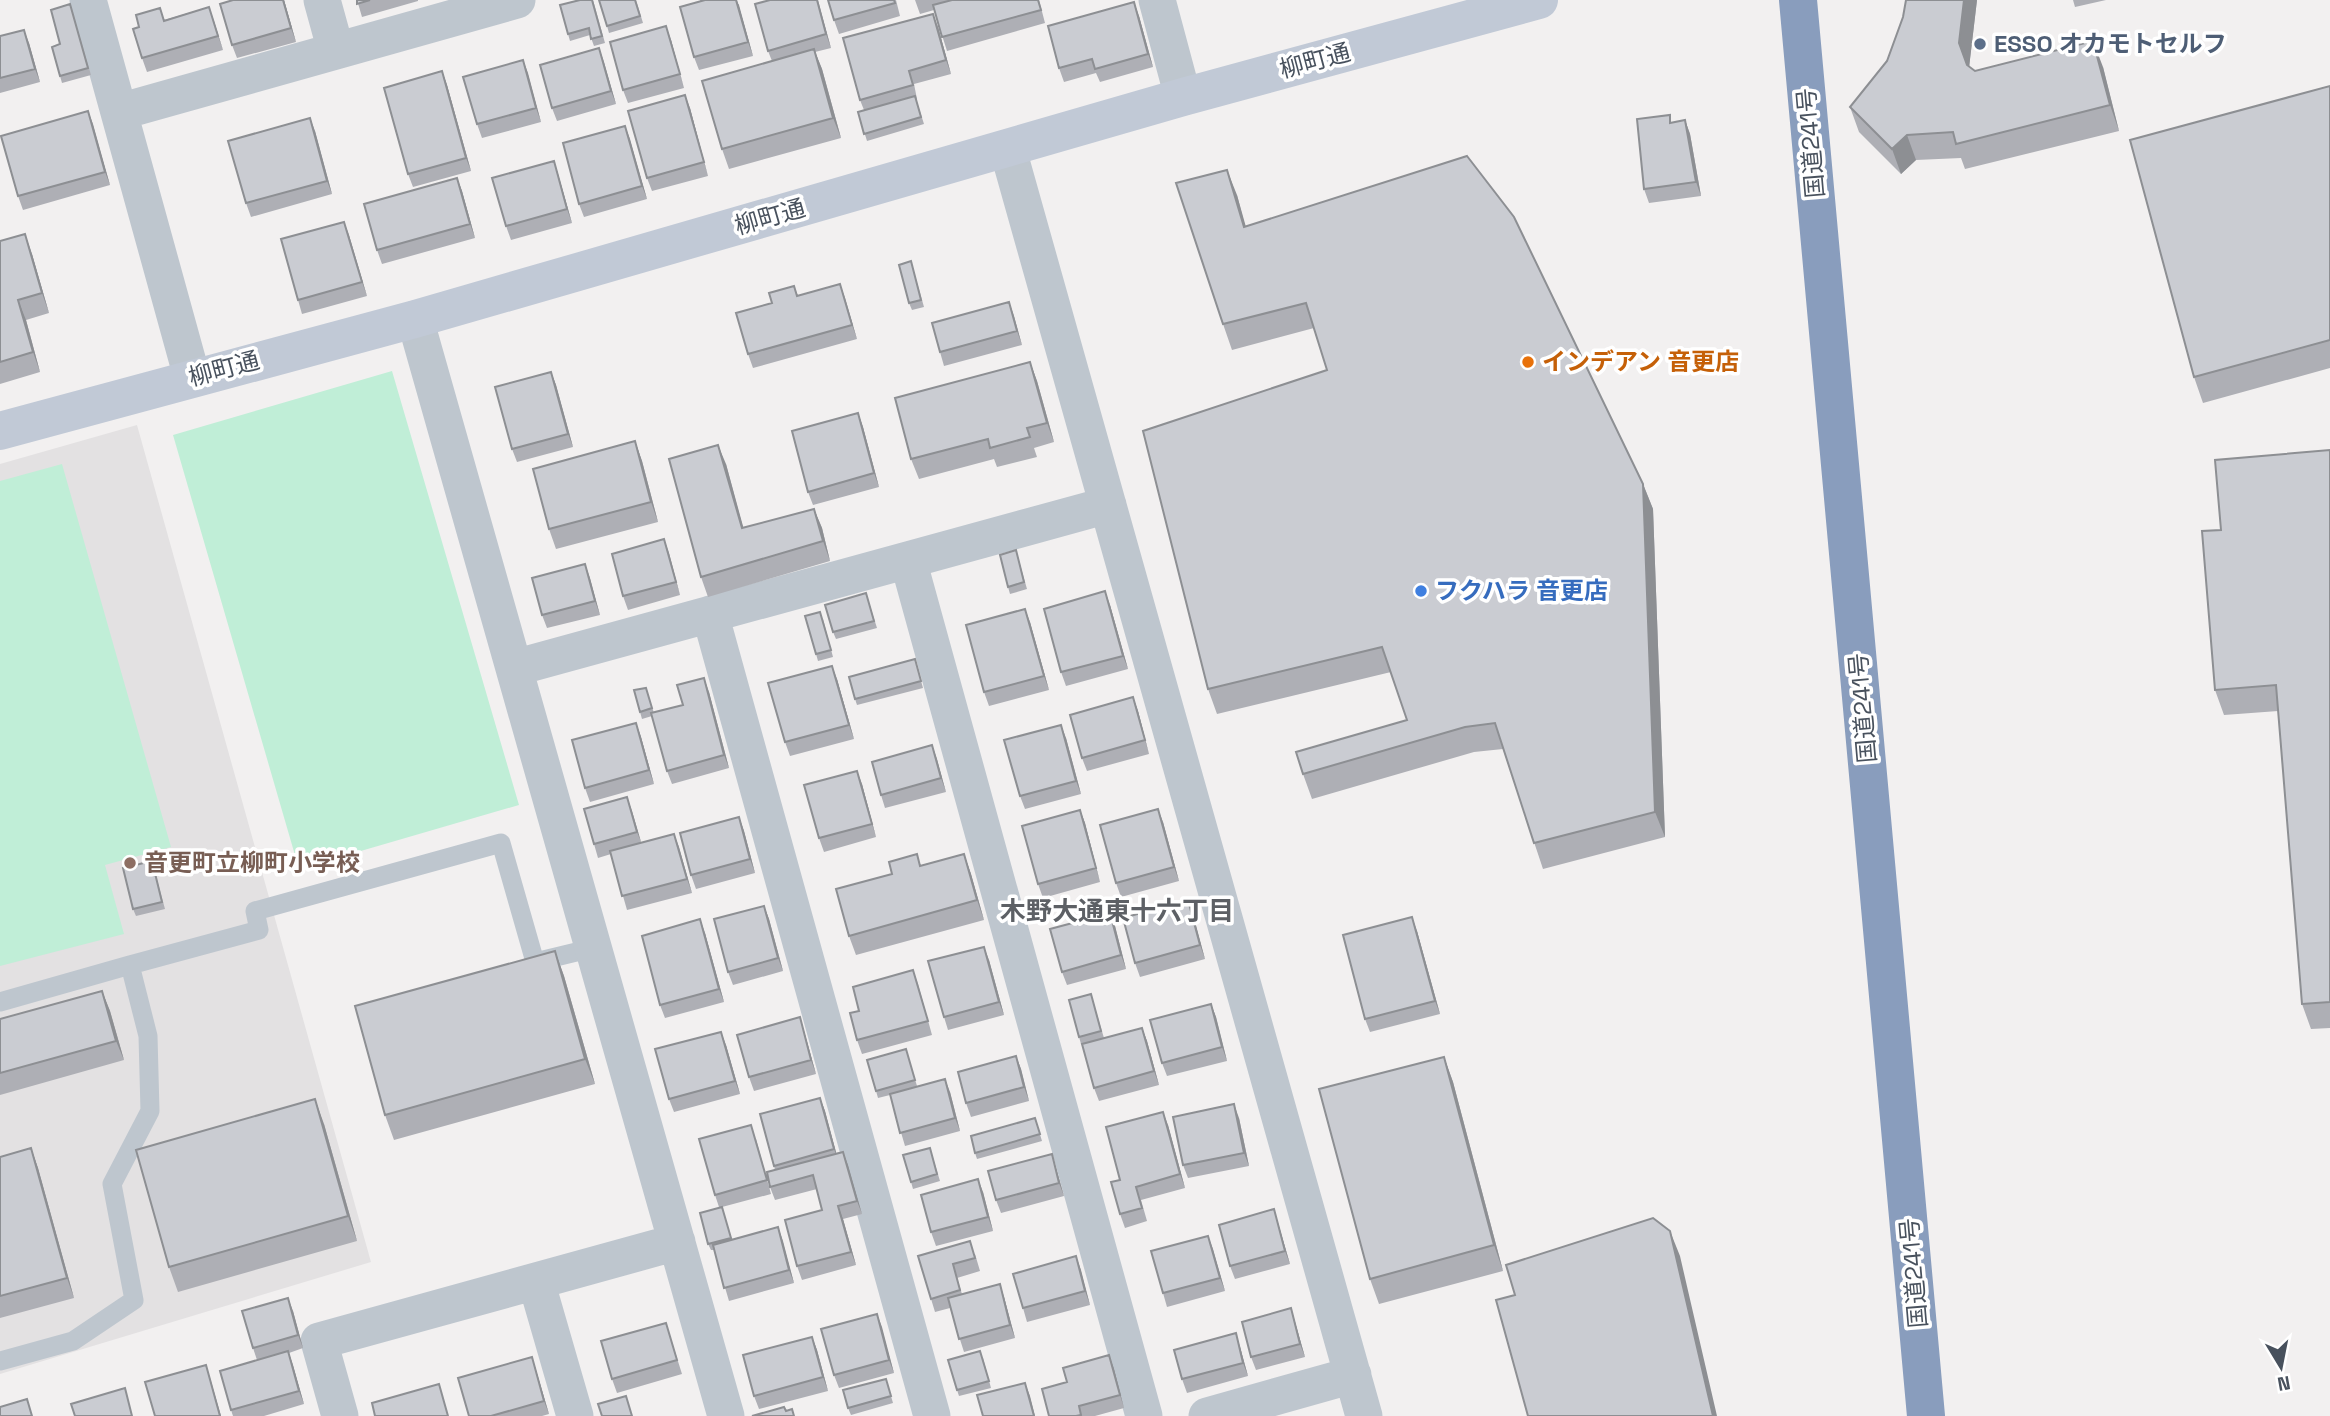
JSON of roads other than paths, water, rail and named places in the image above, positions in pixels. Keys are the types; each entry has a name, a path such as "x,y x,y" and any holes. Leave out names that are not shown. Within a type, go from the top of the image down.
{"highway":[{"name":"国道241号","path":"1798,0 1926,1416"}],"street":[{"path":"88,0 191,377"},
{"path":"322,0 336,51"},
{"path":"118,112 517,0"},
{"path":"1157,0 1183,97"},
{"name":"柳町通","path":"0,431 191,377 415,319 1008,150 1183,97 1539,0"},
{"path":"1008,150 1364,1416"},
{"path":"415,319 726,1416"},
{"path":"514,668 1108,505"},
{"path":"908,559 1144,1416"},
{"path":"709,614 932,1416"},
{"path":"340,1416 319,1340 677,1242"},
{"path":"536,1281 575,1416"},
{"path":"1208,1416 1353,1375"}],"lane":[{"path":"0,1002 258,930 255,911 500,843 536,962 593,948"},
{"path":"0,1361 73,1340 134,1300 112,1184 150,1111 148,1036 130,965"}],"place":[{"name":"ESSO オカモトセルフ","path":"1980,44"},
{"name":"インデアン 音更店","path":"1528,362"},
{"name":"フクハラ 音更店","path":"1421,591"},
{"name":"音更町立柳町小学校","path":"130,863"}],"district":[{"name":"木野大通東十六丁目","path":"1117,911"}]}
